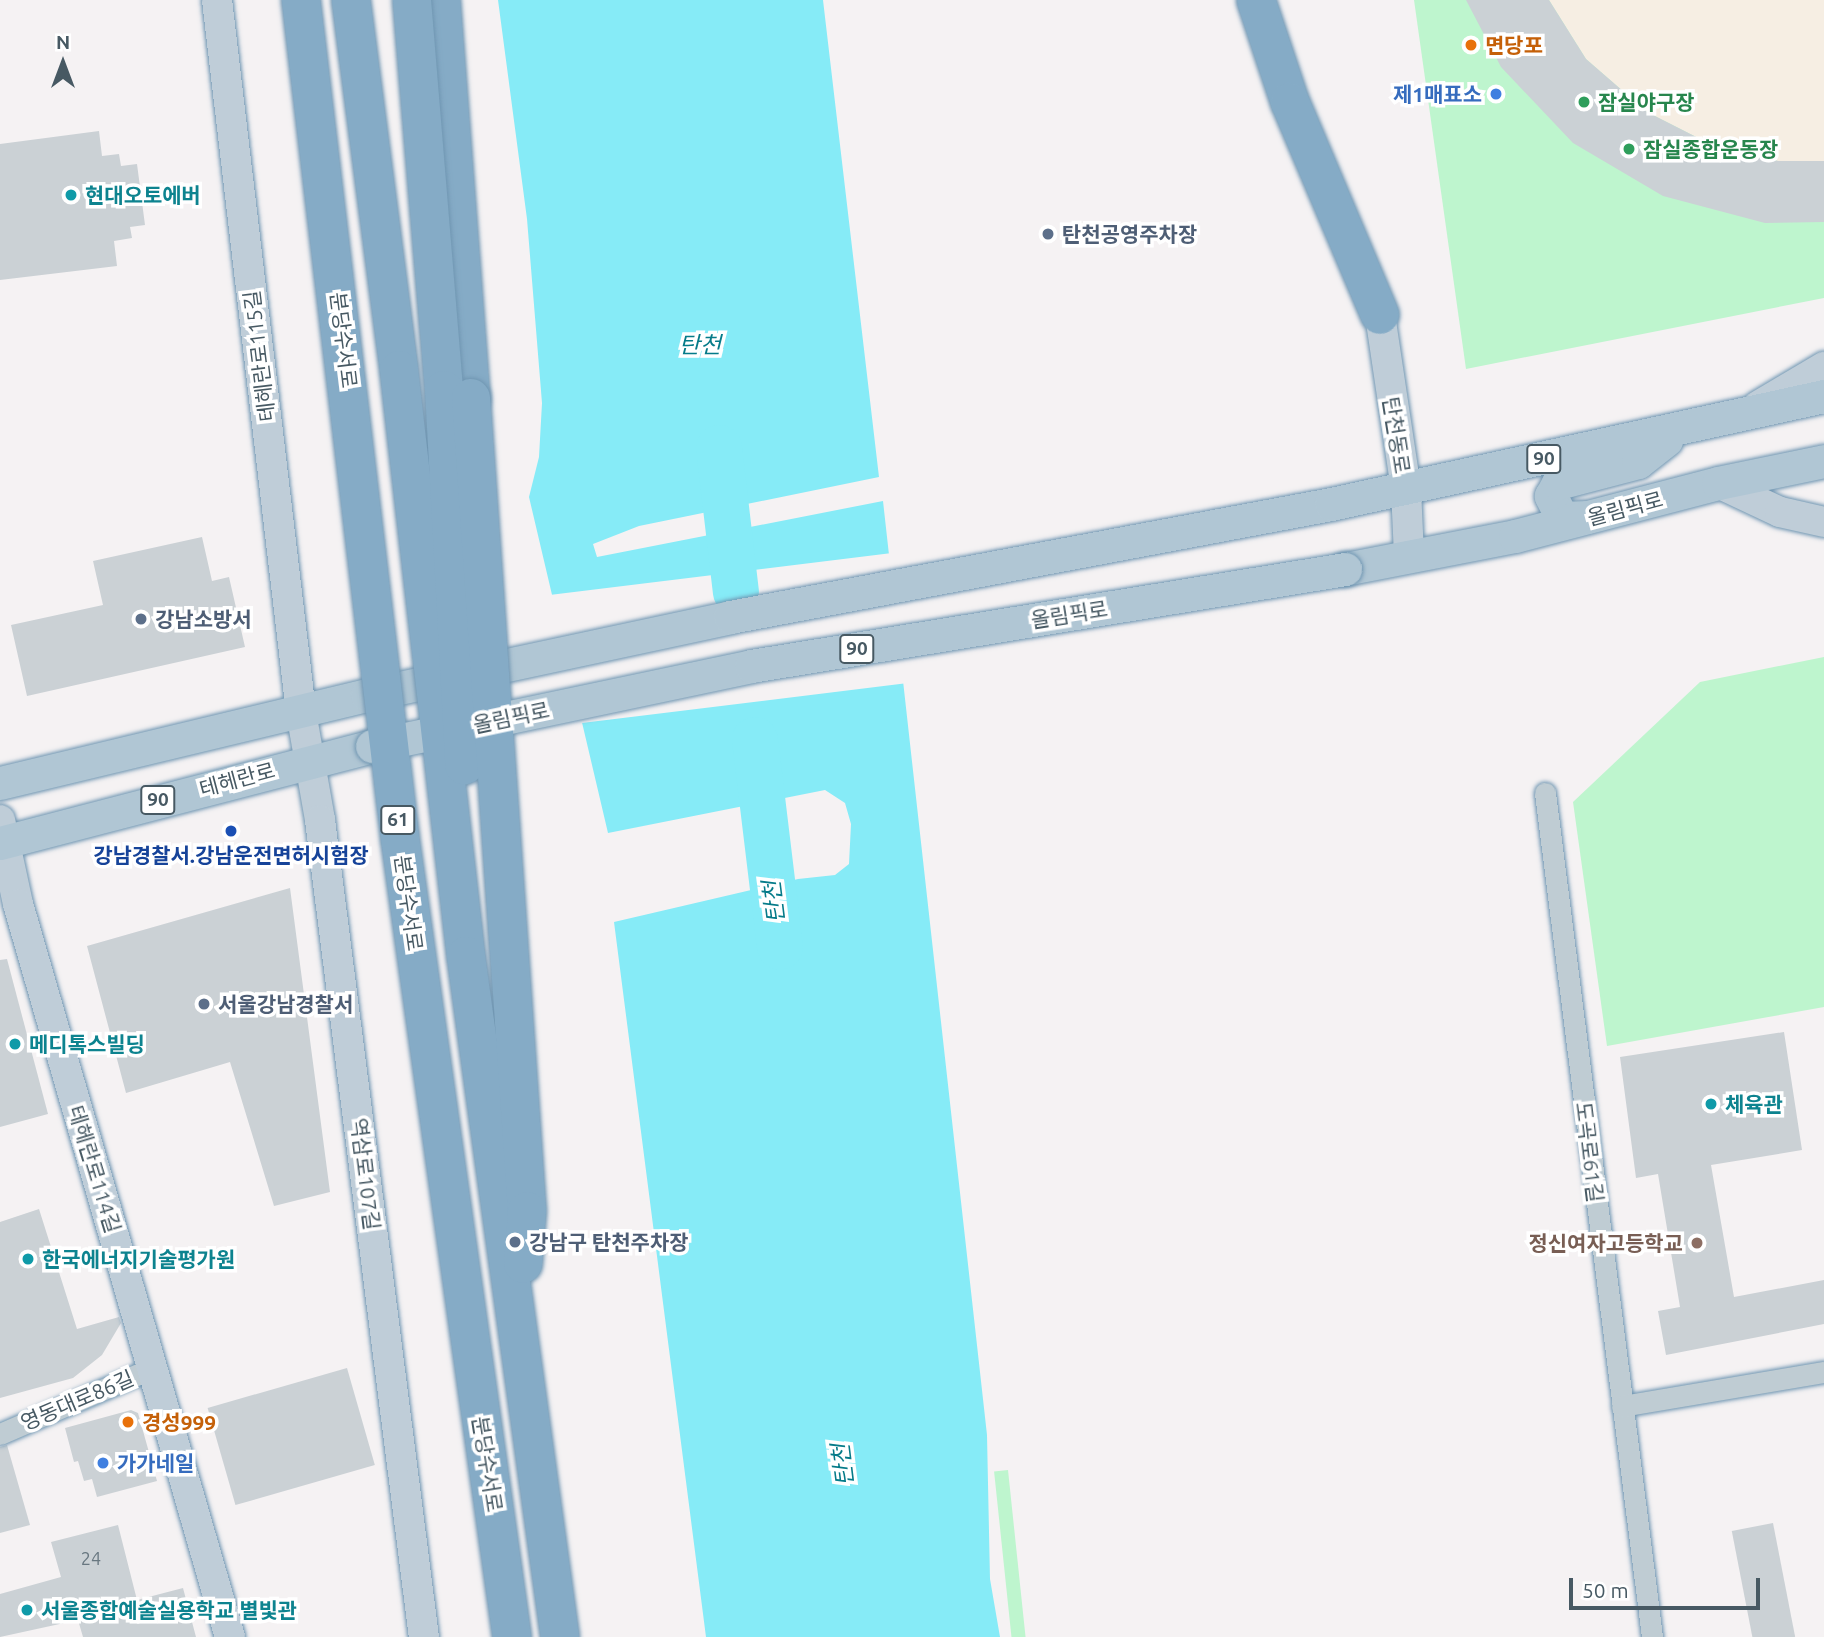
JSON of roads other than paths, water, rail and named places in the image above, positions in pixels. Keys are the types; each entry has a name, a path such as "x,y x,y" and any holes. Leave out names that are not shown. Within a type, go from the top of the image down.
{"highway":[{"name":"분당수서로","path":"301,0 400,838 512,1637"},
{"name":"61","path":"351,0 399,370 466,956 517,1346 560,1637"},
{"path":"412,0 464,697 466,956"},
{"path":"441,0 527,1211 517,1346"},
{"path":"1256,0 1290,102 1381,315"}],"main road":[{"name":"90","path":"0,783 367,695 730,617 1406,489 1824,396"},
{"path":"1598,515 1562,518 1550,496 1558,483 1638,462 1682,428"},
{"name":"올림픽로","path":"311,758 751,666 1345,569 1598,515 1718,483 1824,461"},
{"name":"테헤란로","path":"2,835 311,758"}],"street":[{"name":"테헤란로115길","path":"217,0 301,712"},
{"name":"탄천동로","path":"1381,315 1406,489 1409,555"},
{"path":"1741,415 1824,367"},
{"path":"1718,483 1780,512 1824,522"},
{"name":"역삼로107길","path":"301,712 311,758 424,1637"},
{"name":"도곡로61길","path":"1545,793 1652,1637"},
{"name":"테헤란로114길","path":"2,835 22,918 155,1367 230,1637"},
{"name":"영동대로86길","path":"0,1434 155,1367"},
{"path":"1622,1406 1824,1372"}],"water":[{"name":"탄천","path":"498,0 823,0 879,477 639,526 593,544 597,557 883,501 987,1435 990,1579 1000,1637 706,1637 614,922 798,879 835,875 849,864 851,824 845,803 825,790 608,833 529,497 539,457 542,403 527,219"}],"waterway":[{"name":"탄천","path":"719,448 736,592"},
{"name":"탄천","path":"755,740 780,946"}],"place":[{"name":"면당포","path":"1471,45"},
{"name":"제1매표소","path":"1496,94"},
{"name":"잠실야구장","path":"1584,102"},
{"name":"잠실종합운동장","path":"1629,149"},
{"name":"현대오토에버","path":"71,195"},
{"name":"탄천공영주차장","path":"1048,234"},
{"name":"강남소방서","path":"141,619"},
{"name":"강남경찰서.강남운전면허시험장","path":"231,831"},
{"name":"서울강남경찰서","path":"204,1004"},
{"name":"메디톡스빌딩","path":"15,1044"},
{"name":"체육관","path":"1711,1104"},
{"name":"강남구 탄천주차장","path":"515,1242"},
{"name":"정신여자고등학교","path":"1697,1243"},
{"name":"한국에너지기술평가원","path":"28,1259"},
{"name":"경성999","path":"128,1422"},
{"name":"가가네일","path":"103,1463"},
{"name":"서울종합예술실용학교 별빛관","path":"27,1610"}]}
